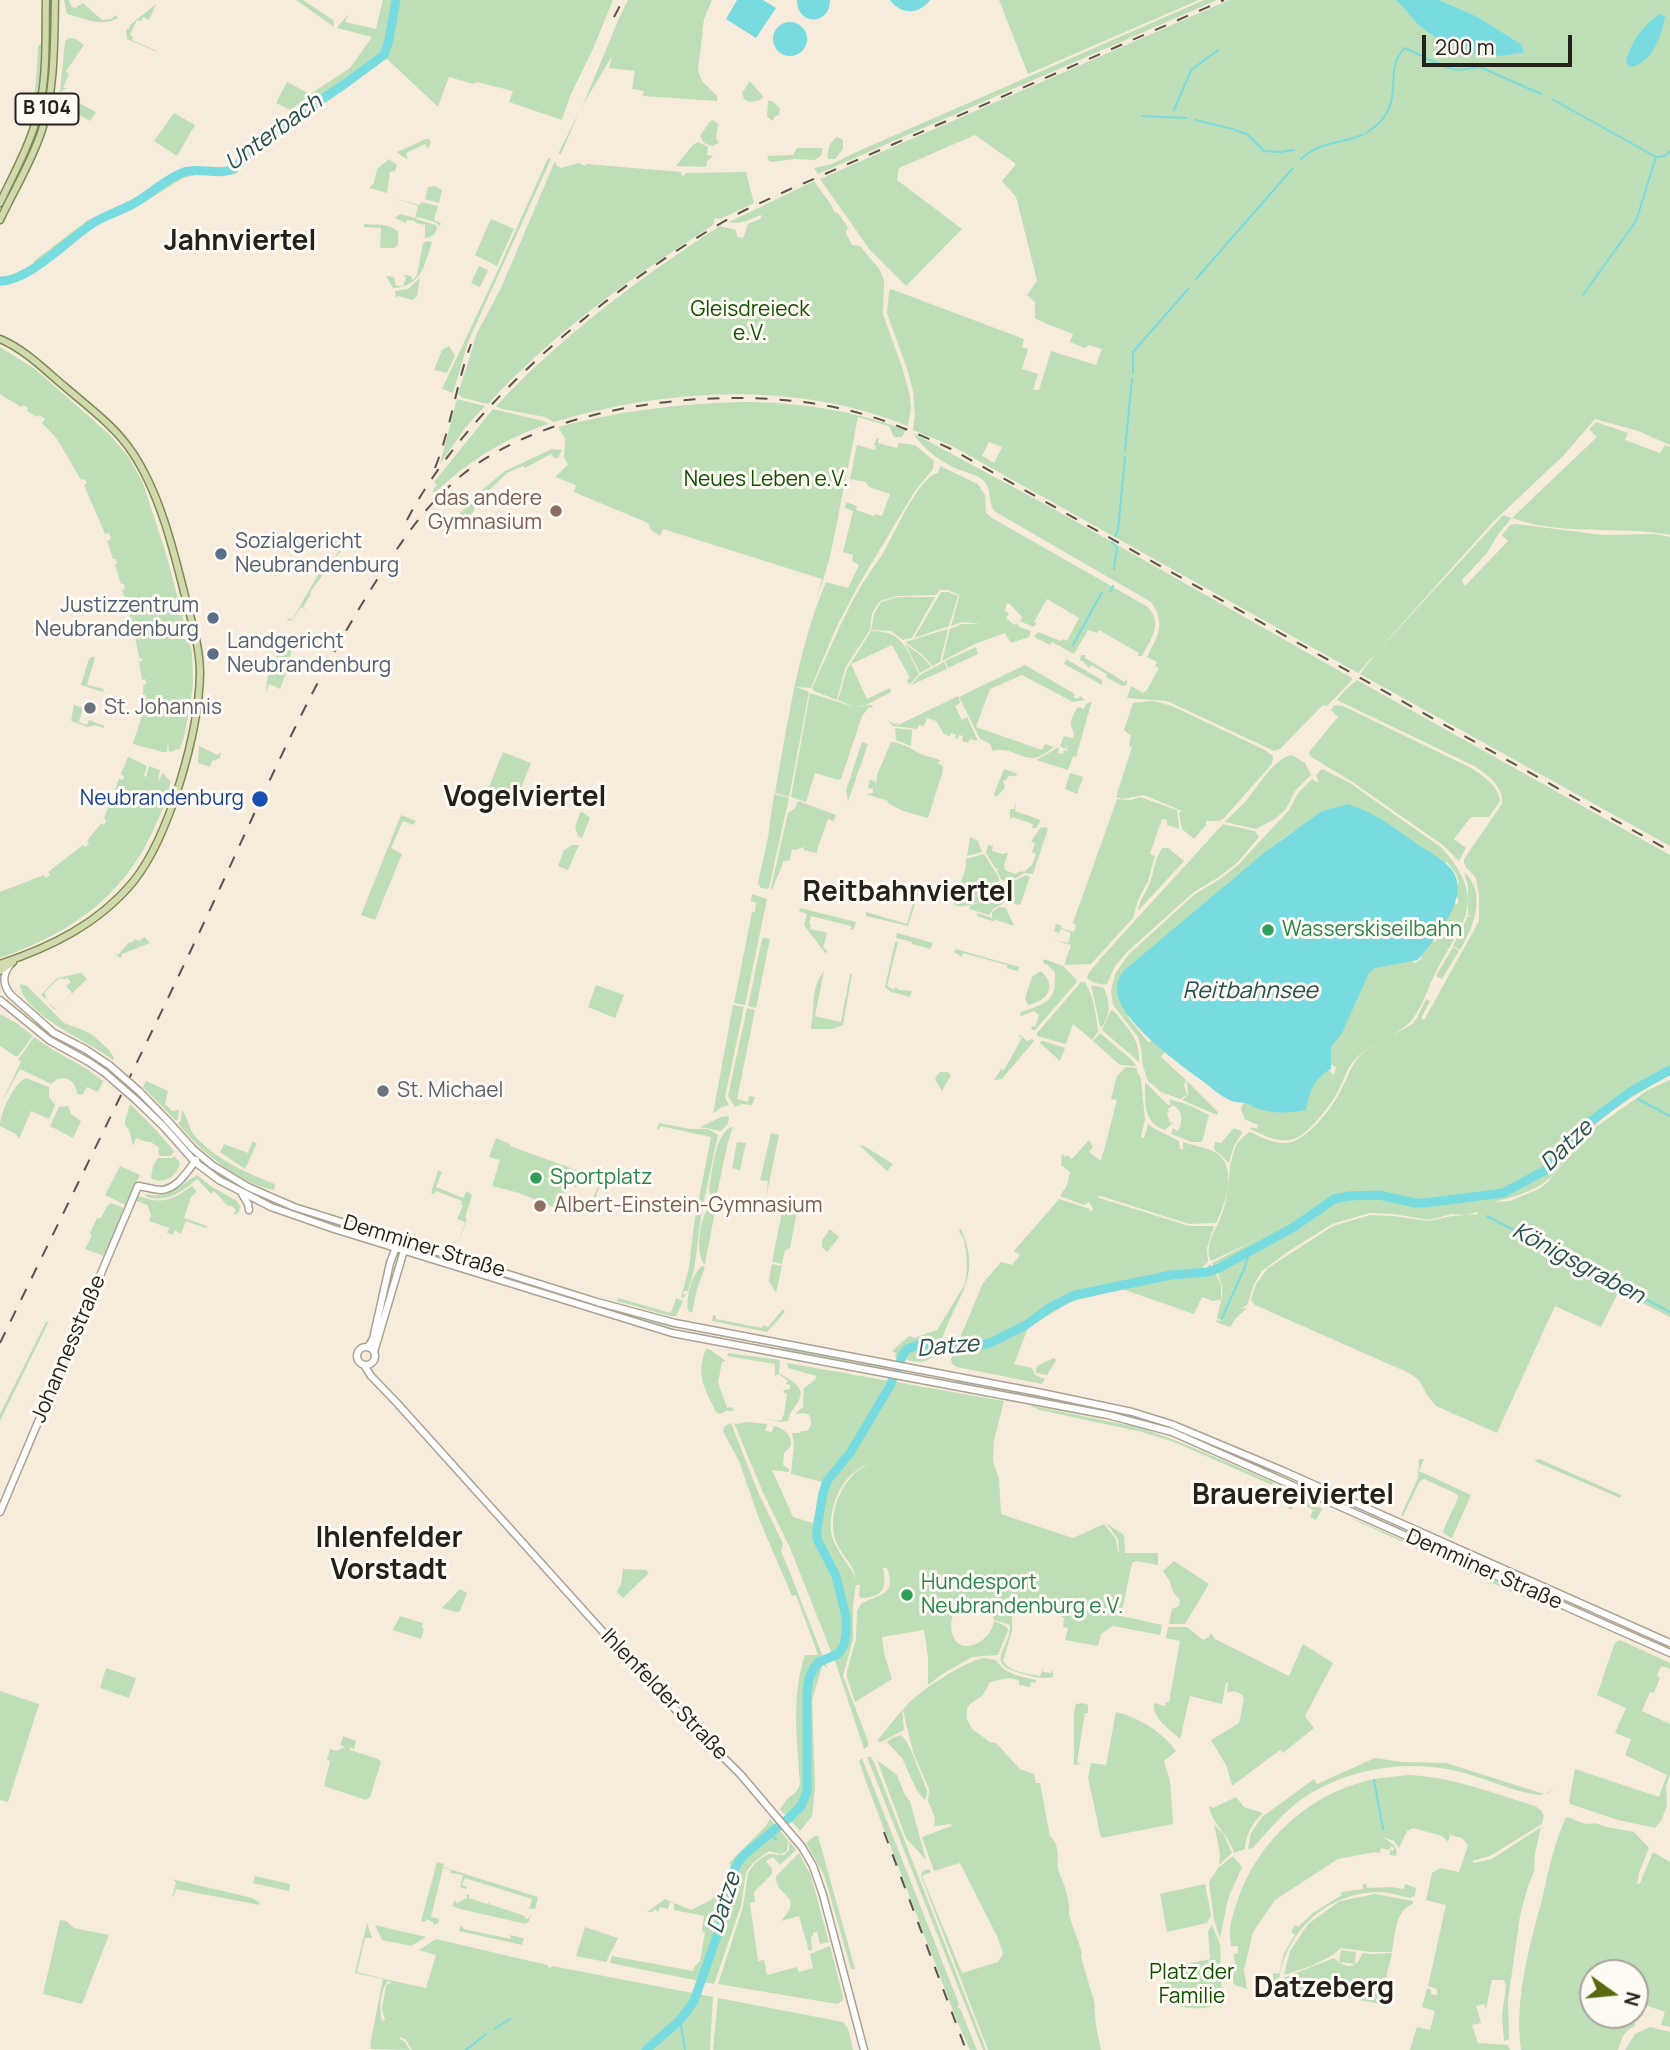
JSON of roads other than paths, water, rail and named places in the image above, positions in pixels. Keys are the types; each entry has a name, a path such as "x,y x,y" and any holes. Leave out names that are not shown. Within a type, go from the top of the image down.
{"main road":[{"name":"B 104","path":"0,219 38,116 43,77 46,0"},
{"name":"B 104","path":"0,203 38,141 46,113 52,73 55,0"},
{"path":"45,18 55,20"},
{"path":"0,339 39,364 106,422 138,460 151,486 180,574 195,636 200,673 193,727 182,773 168,815 147,862 124,892 85,926 0,964"},
{"path":"0,971 20,957"},
{"name":"Demminer Straße","path":"11,963 4,981 5,988 11,995 54,1033 94,1054 140,1092 197,1159 272,1199 597,1302 675,1323 1110,1407 1171,1424 1279,1469 1670,1643"},
{"name":"Demminer Straße","path":"0,1000 49,1040 104,1073 219,1180 241,1193 292,1214 672,1333 1108,1415 1171,1433 1670,1653"},
{"path":"0,1006 19,1015"},
{"name":"Johannesstraße","path":"0,1512 138,1186 159,1190 172,1187 197,1159"},
{"path":"241,1193 249,1210"},
{"path":"373,1363 364,1365 358,1360 357,1353 362,1348 371,1350 389,1266 403,1240"},
{"path":"774,1352 776,1343"},
{"name":"Ihlenfelder Straße","path":"371,1350 375,1358 374,1371 382,1386"},
{"name":"Ihlenfelder Straße","path":"364,1365 371,1376 597,1626 741,1775 808,1857 817,1875 863,2050"},
{"path":"937,1383 938,1373"}],"water":[{"path":"737,0 763,0 776,8 756,38 726,19"},
{"path":"797,0 830,0 829,9 825,15 814,20 802,15"},
{"path":"890,0 930,0 915,11 905,11"},
{"path":"1395,0 1439,0 1476,16 1521,44 1524,53 1485,56 1457,48 1427,32"},
{"path":"1660,14 1665,16 1655,47 1638,65 1630,67 1626,62 1634,41 1648,23"},
{"path":"790,22 802,27 807,39 802,51 790,56 778,51 773,39 778,27"},
{"name":"Reitbahnsee","path":"1347,804 1382,820 1448,866 1457,881 1454,905 1441,930 1418,960 1375,968 1369,973 1342,1033 1331,1047 1331,1069 1321,1076 1314,1086 1306,1110 1276,1112 1232,1101 1179,1063 1139,1029 1121,1004 1117,992 1119,978 1127,968 1265,852 1319,813"}],"waterway":[{"name":"Unterbach","path":"0,281 24,274 36,267 95,222 133,204 184,172 223,172 236,167 264,137 384,55 396,0"},
{"path":"1366,133 1380,123 1388,112 1392,100 1395,67 1405,48 1445,67 1458,70 1480,67 1541,94"},
{"path":"1174,110 1191,70 1218,50"},
{"path":"1552,99 1656,157 1665,156 1670,151"},
{"path":"1142,116 1186,118"},
{"path":"1195,120 1233,129"},
{"path":"1235,130 1247,134 1264,151 1294,150"},
{"path":"1301,159 1315,149 1362,135"},
{"path":"1583,295 1636,221 1656,157"},
{"path":"1196,279 1293,168"},
{"path":"1133,373 1133,352 1189,288"},
{"path":"1125,450 1132,379"},
{"path":"1115,536 1118,530 1125,457"},
{"path":"1112,542 1117,547 1114,569"},
{"path":"1110,592 1113,586"},
{"path":"1073,645 1102,592"},
{"name":"Datze","path":"646,2050 680,2020 694,2001 725,1913 738,1862 801,1806 807,1792 809,1678 819,1662 838,1654 844,1645 846,1633 846,1617 836,1576 817,1539 823,1493 827,1481 850,1453 890,1386 907,1349 921,1344 967,1348 990,1343 1075,1295 1171,1275 1208,1272 1294,1227 1334,1199 1379,1195 1425,1203 1503,1193 1550,1167 1561,1150 1591,1121 1630,1092 1670,1070"},
{"path":"1638,1099 1670,1116"},
{"name":"Königsgraben","path":"1487,1216 1670,1312"},
{"path":"1222,1318 1249,1252"},
{"path":"1374,1780 1383,1829"},
{"path":"771,1834 776,1840"},
{"path":"494,2029 510,2019"},
{"path":"680,2020 685,2050"},
{"path":"466,2050 486,2034"}],"railway":[{"path":"614,17 623,0"},
{"path":"407,520 433,476 466,433 504,391 590,314 680,249 731,218 786,191 1224,0"},
{"path":"435,468 471,344"},
{"path":"0,1343 303,712 348,627 383,571 424,513 462,475 500,450 544,430 592,415 695,399 746,398 794,401 838,408 867,415 910,431 951,449 1670,851"},
{"path":"884,1832 966,2050"}],"place":[{"name":"das andere Gymnasium","path":"556,511"},
{"name":"Sozialgericht Neubrandenburg","path":"221,554"},
{"name":"Justizzentrum Neubrandenburg","path":"213,618"},
{"name":"Landgericht Neubrandenburg","path":"213,654"},
{"name":"St. Johannis","path":"90,708"},
{"name":"Neubrandenburg","path":"260,799"},
{"name":"Wasserskiseilbahn","path":"1268,930"},
{"name":"St. Michael","path":"383,1091"},
{"name":"Sportplatz","path":"536,1178"},
{"name":"Albert-Einstein-Gymnasium","path":"540,1206"},
{"name":"Hundesport Neubrandenburg e.V.","path":"907,1595"}],"district":[{"name":"Jahnviertel","path":"240,242"},
{"name":"Vogelviertel","path":"525,798"},
{"name":"Reitbahnviertel","path":"908,893"},
{"name":"Brauereiviertel","path":"1293,1496"},
{"name":"Ihlenfelder Vorstadt","path":"389,1555"},
{"name":"Datzeberg","path":"1324,1989"}],"park label":[{"name":"Gleisdreieck e.V.","path":"750,322"},
{"name":"Neues Leben e.V.","path":"766,480"},
{"name":"Platz der Familie","path":"1192,1985"}]}
